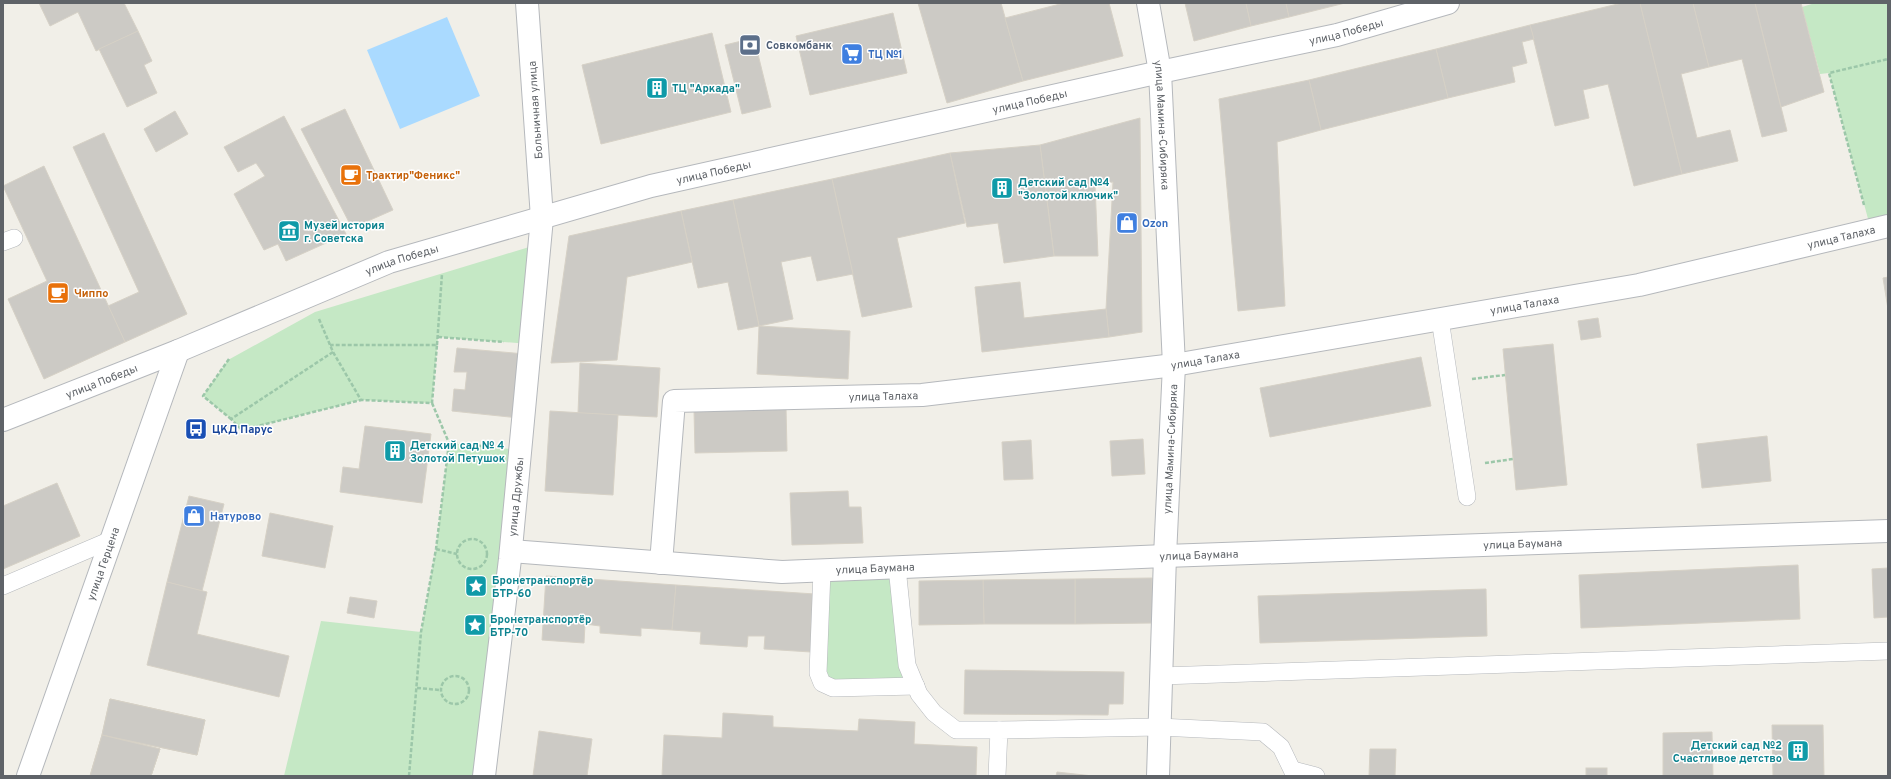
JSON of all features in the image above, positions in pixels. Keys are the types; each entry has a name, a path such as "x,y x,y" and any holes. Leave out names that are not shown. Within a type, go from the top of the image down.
{"street":[{"name":"Больничная улица","path":"527,3 542,218"},
{"name":"улица Мамина-Сибиряка","path":"1148,3 1160,72 1174,365 1165,556 1158,776"},
{"name":"улица Победы","path":"3,420 178,351 389,262 651,186 1160,72 1337,35 1448,3"},
{"name":"улица Дружбы","path":"484,776 511,551 542,218"},
{"name":"улица Талаха","path":"661,563 674,401 922,395 1174,365 1639,285 1880,228"},
{"name":"улица Герцена","path":"28,776 113,539 178,351"},
{"name":"улица Баумана","path":"511,551 782,572 1165,556 1888,531"}],"lane":[{"path":"1440,319 1467,497"},
{"path":"3,586 113,539"},
{"path":"897,567 907,665 919,694 934,713 956,730 1160,727 1263,732 1281,747 1294,773 1316,776"},
{"path":"822,571 818,673 822,683 833,688 916,686"},
{"path":"1161,676 1888,651"},
{"path":"997,776 999,730"}],"path":[{"path":"1880,228 1828,73 1888,59"},
{"path":"409,776 421,632 436,549 449,443 432,403 442,273 435,275"},
{"path":"309,297 333,352 361,400"},
{"path":"438,337 530,344"},
{"path":"330,345 437,346"},
{"path":"231,419 333,352"},
{"path":"234,356 228,360 203,396 242,430 361,400 432,403"},
{"path":"1449,381 1505,375"},
{"path":"449,443 520,450"},
{"path":"474,539 483,544 486,548 486,557 482,566 473,569 464,567 460,563 457,554 458,548 464,541 474,539"},
{"path":"436,549 457,554"},
{"path":"455,675 464,678 469,686 468,695 457,704 448,702 444,699 440,690 443,681 446,678 455,675"},
{"path":"417,688 440,690"}],"green space":[{"path":"1815,3 1888,3 1888,226 1871,230 1829,73 1820,74 1802,7"},
{"path":"539,244 530,344 438,337 432,403 361,400 242,430 203,396 228,360 315,312"},
{"path":"449,443 520,450 484,776 284,776 321,621 421,632 436,549"},
{"path":"897,567 916,686 822,683 822,571"}],"water":[{"path":"447,17 480,96 400,129 367,50"}],"building":[{"path":"39,3 124,3 138,31 96,51 78,12 50,26"},
{"path":"918,3 1001,3 1023,81 947,103"},
{"path":"1064,3 1109,3 1123,56 1023,81 1005,18"},
{"path":"1185,3 1246,3 1251,26 1194,41"},
{"path":"1246,3 1286,3 1289,17 1251,26"},
{"path":"1286,3 1345,3 1289,17"},
{"path":"1622,3 1640,3 1682,174 1634,186 1608,84 1583,90 1589,118 1555,126 1530,25"},
{"path":"1640,3 1693,3 1709,67 1681,74 1697,138 1730,130 1738,161 1682,174"},
{"path":"1693,3 1755,3 1787,131 1762,137 1742,59 1709,67"},
{"path":"1755,3 1801,3 1824,92 1781,107"},
{"name":"ТЦ №1","path":"893,13 907,73 810,95 796,36"},
{"path":"1530,25 1534,39 1522,42 1527,63 1512,67 1515,82 1448,98 1436,49"},
{"path":"138,31 152,61 144,65 157,93 127,107 99,49"},
{"name":"ТЦ \"Аркада\"","path":"712,33 731,112 601,144 582,65"},
{"path":"754,38 771,107 742,114 725,45"},
{"path":"1436,49 1448,98 1321,130 1309,80"},
{"path":"1309,80 1321,130 1277,142 1285,306 1238,311 1219,99"},
{"name":"Трактир\"Феникс\"","path":"345,109 393,210 352,228 301,129"},
{"path":"175,111 188,134 156,152 144,129"},
{"path":"284,116 346,234 286,261 278,244 264,250 234,194 265,176 256,163 238,172 224,147"},
{"path":"1140,118 1142,332 1109,337 1106,309 1113,182 1095,184 1098,256 1054,256 1040,145"},
{"path":"104,133 187,314 125,342 108,306 139,292 73,147"},
{"name":"Детский сад №4 \"Золотой ключик\"","path":"1040,145 1054,256 1004,263 998,223 967,227 950,153"},
{"path":"950,153 965,223 897,238 912,307 862,317 832,179"},
{"path":"44,166 125,342 44,379 8,299 47,281 3,186"},
{"path":"832,179 853,274 817,281 811,256 781,262 793,319 759,326 733,200"},
{"path":"733,200 759,326 738,330 728,282 698,288 681,211"},
{"path":"681,211 692,262 627,277 617,360 551,363 569,236"},
{"path":"1888,277 1888,309 1883,278"},
{"path":"1020,282 1024,318 1106,309 1109,337 982,352 975,287"},
{"path":"1598,318 1601,337 1581,340 1578,321"},
{"path":"759,326 850,331 848,379 757,374"},
{"path":"1553,344 1567,485 1516,490 1503,349"},
{"path":"457,348 525,354 519,418 452,411 454,389 465,390 467,372 454,372"},
{"path":"1421,357 1431,406 1270,437 1260,388"},
{"path":"580,363 660,368 657,417 578,413"},
{"path":"786,407 787,451 695,453 694,410"},
{"path":"550,411 618,415 613,495 545,491"},
{"name":"Детский сад № 4 Золотой Петушок","path":"365,426 431,434 422,503 340,492 343,467 359,469"},
{"path":"1767,436 1771,481 1702,488 1697,444"},
{"path":"1143,439 1145,474 1112,476 1110,441"},
{"path":"1031,440 1033,479 1004,480 1002,442"},
{"path":"57,483 80,536 3,569 3,506"},
{"path":"848,491 849,507 861,507 863,543 792,545 790,493"},
{"path":"189,496 224,504 202,591 167,582"},
{"path":"270,513 333,526 325,568 262,556"},
{"path":"1798,565 1800,619 1581,628 1579,575"},
{"path":"1888,568 1888,617 1874,618 1872,569"},
{"path":"546,576 676,585 672,630 641,628 641,636 600,633 600,626 585,624 584,643 542,640"},
{"path":"1152,578 1153,623 1075,624 1075,579"},
{"path":"1075,579 1075,624 984,624 983,580"},
{"path":"983,580 984,624 919,625 919,581"},
{"path":"167,582 207,592 197,634 289,656 279,697 147,665"},
{"path":"676,585 815,594 811,652 764,649 765,636 748,636 747,647 700,644 701,632 672,630"},
{"path":"1486,589 1487,636 1260,643 1258,596"},
{"path":"350,597 377,601 374,618 347,613"},
{"path":"965,670 1124,672 1123,704 1109,704 1108,715 964,714"},
{"path":"110,699 205,720 197,755 102,735"},
{"path":"110,699 205,720 197,755 102,735"},
{"path":"723,713 773,716 773,727 858,731 859,719 915,722 914,744 977,747 976,776 662,776 664,735 722,738"},
{"name":"Детский сад №2 Счастливое детство","path":"1772,725 1823,725 1824,776 1773,776"},
{"path":"539,731 592,739 587,776 533,776"},
{"name":"Детский сад №2 Счастливое детство","path":"1712,732 1713,776 1663,776 1663,733"},
{"path":"102,735 160,749 151,776 90,776"},
{"path":"102,735 160,749 151,776 90,776"},
{"path":"1370,749 1396,749 1395,776 1369,776"},
{"path":"1586,768 1607,768 1607,776 1586,776"},
{"path":"1057,772 1093,776 1056,776"}],"place":[{"name":"Совкомбанк","path":"750,45"},
{"name":"ТЦ №1","path":"852,54"},
{"name":"ТЦ \"Аркада\"","path":"657,88"},
{"name":"Трактир\"Феникс\"","path":"351,175"},
{"name":"Детский сад №4 \"Золотой ключик\"","path":"1002,188"},
{"name":"Ozon","path":"1127,223"},
{"name":"Музей история г. Советска","path":"289,231"},
{"name":"Чиппо","path":"58,293"},
{"name":"ЦКД Парус","path":"196,429"},
{"name":"Детский сад № 4 Золотой Петушок","path":"395,451"},
{"name":"Натурово","path":"194,516"},
{"name":"Бронетранспортёр БТР-60","path":"476,586"},
{"name":"Бронетранспортёр БТР-70","path":"475,625"},
{"name":"Детский сад №2 Счастливое детство","path":"1798,751"}]}
